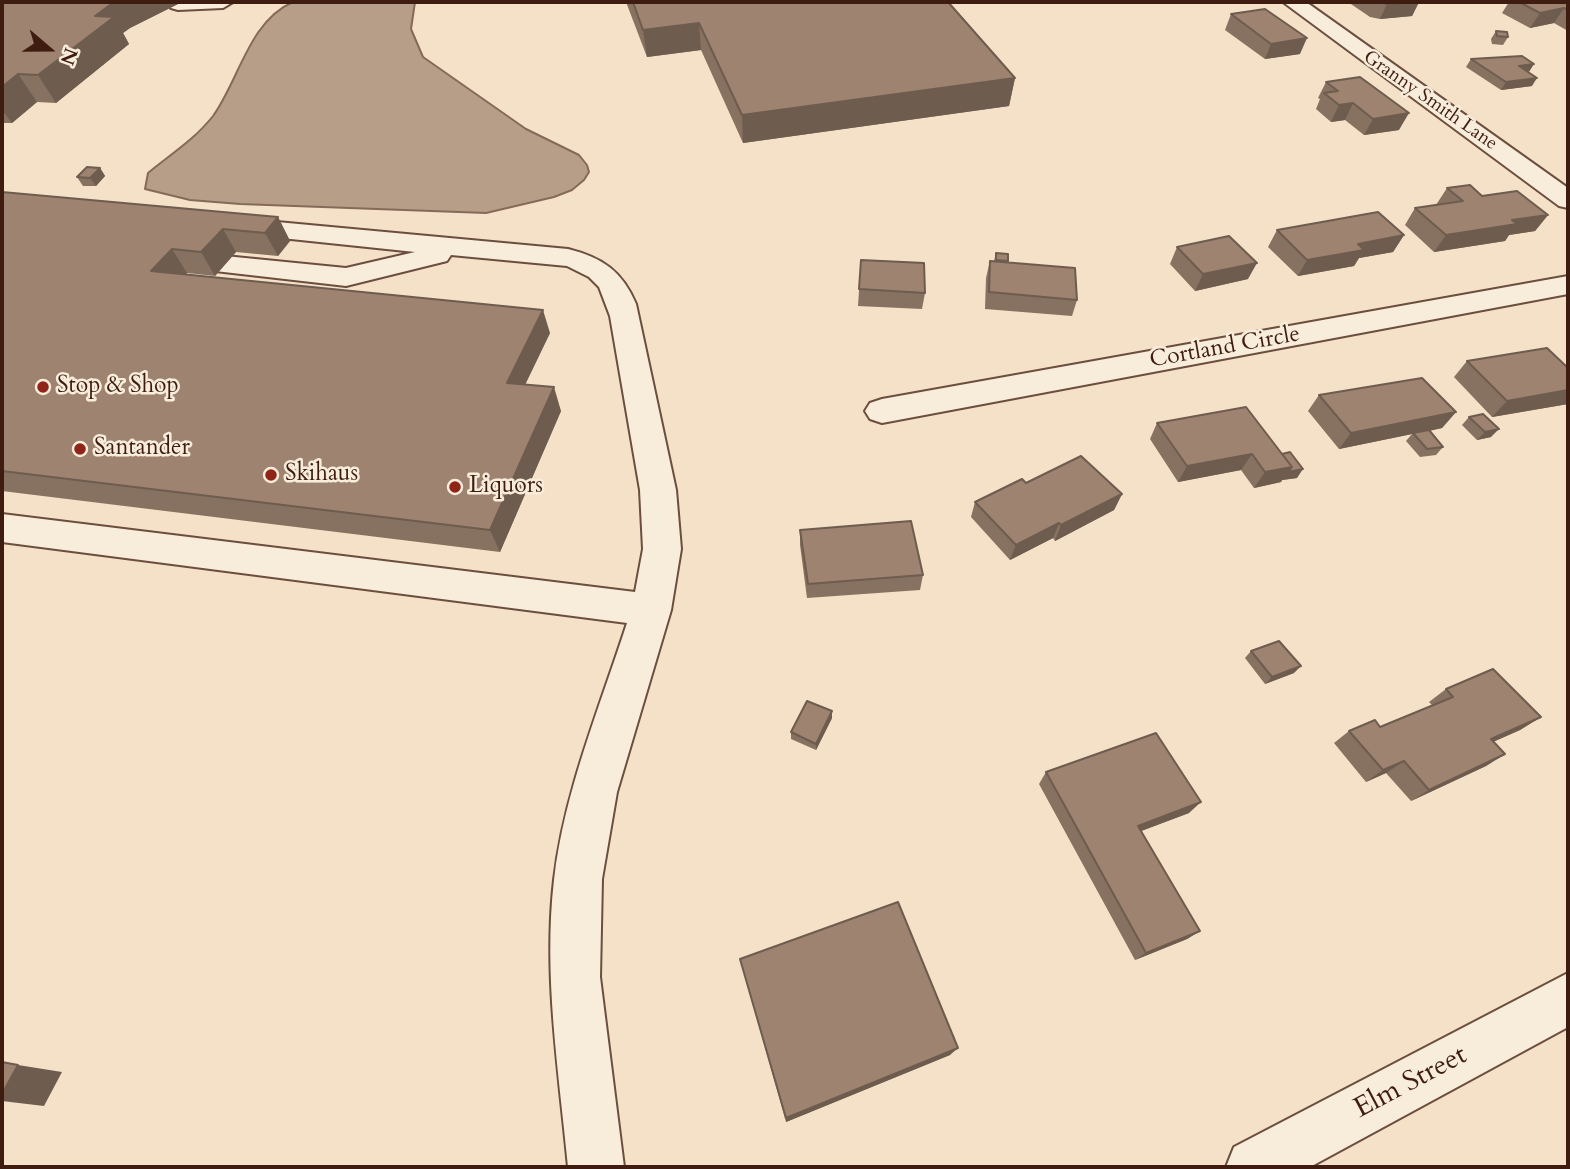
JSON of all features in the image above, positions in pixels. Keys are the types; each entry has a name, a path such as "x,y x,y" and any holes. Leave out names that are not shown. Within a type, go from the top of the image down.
{"street":[{"path":"178,4 223,2"},
{"name":"Granny Smith Lane","path":"1293,2 1568,200"},
{"path":"202,223 581,260 604,272 617,290 625,316 662,518 658,580 595,792 578,879 575,977 596,1167"},
{"path":"225,265 346,277 460,250"},
{"name":"Cortland Circle","path":"882,411 1568,285"},
{"path":"2,528 651,610"},
{"name":"Elm Street","path":"1254,1167 1568,999"}],"shaded area":[{"path":"293,2 415,2 411,29 423,57 526,129 579,155 589,172 572,190 554,197 486,213 240,204 190,200 145,189 148,173 190,140 213,116 255,37 266,23 278,11"}],"building":[{"path":"2,2 114,2 95,16 114,17 38,75 18,74 2,87"},
{"path":"633,2 948,2 1015,78 742,115 699,23 643,30"},
{"path":"1377,2 1408,2 1387,4"},
{"path":"1519,2 1568,2 1568,10 1564,8 1540,13"},
{"path":"1265,9 1307,38 1271,44 1231,14"},
{"path":"1496,31 1507,32 1508,37 1497,36"},
{"path":"1522,56 1534,64 1519,66 1537,78 1506,82 1471,59"},
{"path":"1360,77 1409,113 1373,119 1353,103 1339,105 1324,93 1338,91 1326,82"},
{"path":"87,167 100,168 90,178 77,177"},
{"path":"1470,185 1482,196 1517,191 1548,215 1512,220 1517,224 1446,235 1415,208 1463,201 1447,188"},
{"path":"2,192 278,217 265,233 223,229 201,252 172,249 151,271 543,310 507,383 554,387 490,530 2,471"},
{"path":"1378,212 1404,235 1358,244 1364,250 1307,260 1277,230"},
{"path":"1229,236 1257,263 1203,274 1177,247"},
{"path":"996,253 1008,254 1008,261 996,260"},
{"path":"861,260 924,263 925,293 859,289"},
{"path":"990,261 1075,268 1077,300 989,292"},
{"path":"1547,348 1568,368 1568,390 1507,401 1467,361"},
{"path":"1422,378 1456,412 1351,433 1319,395"},
{"path":"1246,407 1292,467 1265,472 1252,454 1187,466 1157,423"},
{"path":"1483,414 1499,429 1485,432 1469,417"},
{"path":"1429,430 1443,447 1427,449 1413,433"},
{"path":"1290,452 1303,469 1288,472 1292,467 1282,454"},
{"path":"1081,456 1122,494 1016,545 975,502 1022,479 1026,483"},
{"path":"911,521 923,575 808,584 800,530"},
{"path":"1279,641 1301,666 1272,677 1251,651"},
{"path":"1493,669 1541,717 1491,739 1505,754 1429,790 1404,761 1383,770 1349,731 1375,720 1380,727 1453,697 1446,689"},
{"path":"807,701 832,711 816,744 791,732"},
{"path":"1156,733 1201,802 1138,826 1200,931 1146,953 1046,772"},
{"path":"898,902 958,1048 786,1118 740,959"},
{"path":"2,1062 18,1065 2,1094"}],"place":[{"name":"Stop & Shop","path":"43,387"},
{"name":"Santander","path":"80,449"},
{"name":"Skihaus","path":"271,475"},
{"name":"Liquors","path":"455,487"}]}
